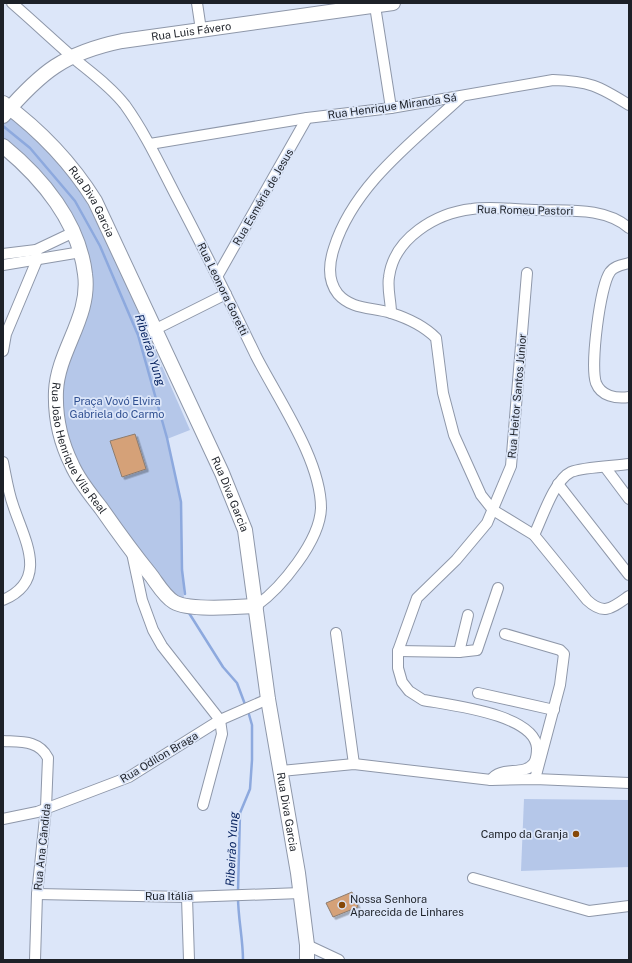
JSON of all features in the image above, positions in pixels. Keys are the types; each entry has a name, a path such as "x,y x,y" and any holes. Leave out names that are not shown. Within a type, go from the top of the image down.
{"street":[{"name":"Rua Leonora Goretti","path":"12,3 124,104 150,144 218,275 226,294 300,438 316,473 320,492 321,510 318,526 312,539 278,587 256,606"},
{"path":"197,3 201,30"},
{"name":"Rua Luis Fávero","path":"5,111 33,84 57,64 95,47 122,41 393,3"},
{"path":"375,6 391,108"},
{"name":"Rua Henrique Miranda Sá","path":"150,144 307,118 391,108 553,80 580,81 598,87 629,105"},
{"path":"462,96 391,161 365,191 346,220 337,238 331,257 329,272 338,294 359,308 391,313 429,331 436,338 443,393 454,435 481,495 493,510 534,535 595,608 603,610 610,608 629,596"},
{"name":"Rua Diva Garcia","path":"5,111 57,149 83,182 103,218 156,329 222,473 245,530 268,699 300,893 307,945 307,960"},
{"name":"Rua Esméria de Jesus","path":"218,275 307,118"},
{"name":"Rua João Henrique Vila Real","path":"3,146 35,176 54,200 74,232 86,275 85,297 74,334 62,361 56,400 59,425 72,465 81,482 131,551 174,602 186,605 209,607 256,606"},
{"name":"Rua Romeu Pastori","path":"391,313 389,276 393,261 401,246 432,221 450,214 472,208 590,212 610,217 629,228"},
{"path":"3,265 36,255 74,232"},
{"path":"3,254 36,255 80,252"},
{"path":"3,351 6,334 36,255"},
{"path":"629,263 620,265 611,271 604,283 593,362 596,383 604,394 615,397 629,397"},
{"name":"Rua Heitor Santos Júnior","path":"491,780 498,773 526,769 532,765 537,755 537,744 533,736 517,722 481,711 423,700 414,696 402,682 398,668 398,650 417,598 476,538 487,524 507,475 513,453 518,364 527,273"},
{"path":"156,329 226,294"},
{"path":"3,462 10,497 28,545 32,562 27,580 15,595 3,600"},
{"path":"534,535 558,484 566,475 575,471 629,464"},
{"path":"605,467 629,499"},
{"path":"558,484 629,575"},
{"path":"131,551 142,600 153,630 162,646 220,720 222,734 220,746 202,805"},
{"path":"398,650 474,651 479,647 488,615 498,588"},
{"path":"459,652 468,616"},
{"path":"336,633 354,764"},
{"path":"505,634 562,652 564,661 554,710 535,779"},
{"path":"478,693 554,710"},
{"name":"Rua Odilon Braga","path":"3,819 37,812 129,777 220,720 268,699"},
{"name":"Rua Ana Cândida","path":"3,741 31,743 44,751 48,758 46,808 37,894 35,960"},
{"path":"281,771 354,764 491,780 535,779 629,783"},
{"path":"473,878 589,911 629,906"},
{"name":"Rua Itália","path":"37,894 188,897 300,893"},
{"path":"188,897 189,960"},
{"path":"307,945 339,960"}],"green space":[{"name":"Praça Vovó Elvira Gabriela do Carmo","path":"9,115 38,138 77,183 115,259 190,430 167,439 181,502 184,603 174,597 73,464 58,399 85,299 74,245 52,203 3,146 3,124"},
{"name":"Campo da Granja","path":"524,799 629,800 629,867 521,871"}],"building":[{"path":"135,434 146,469 122,477 110,441"},
{"name":"Nossa Senhora Aparecida de Linhares","path":"352,892 358,907 333,917 326,903"}],"waterway":[{"name":"Ribeirão Yung","path":"3,126 30,148 75,201 100,246 138,335 167,438 181,502 182,570 185,594"},
{"name":"Ribeirão Yung","path":"189,613 223,667 237,683 246,707"},
{"name":"Ribeirão Yung","path":"238,892 240,813 250,789 252,760 252,725 248,711"},
{"name":"Ribeirão Yung","path":"238,897 243,960"}],"place":[{"name":"Campo da Granja","path":"576,834"},
{"name":"Nossa Senhora Aparecida de Linhares","path":"342,905"}]}
